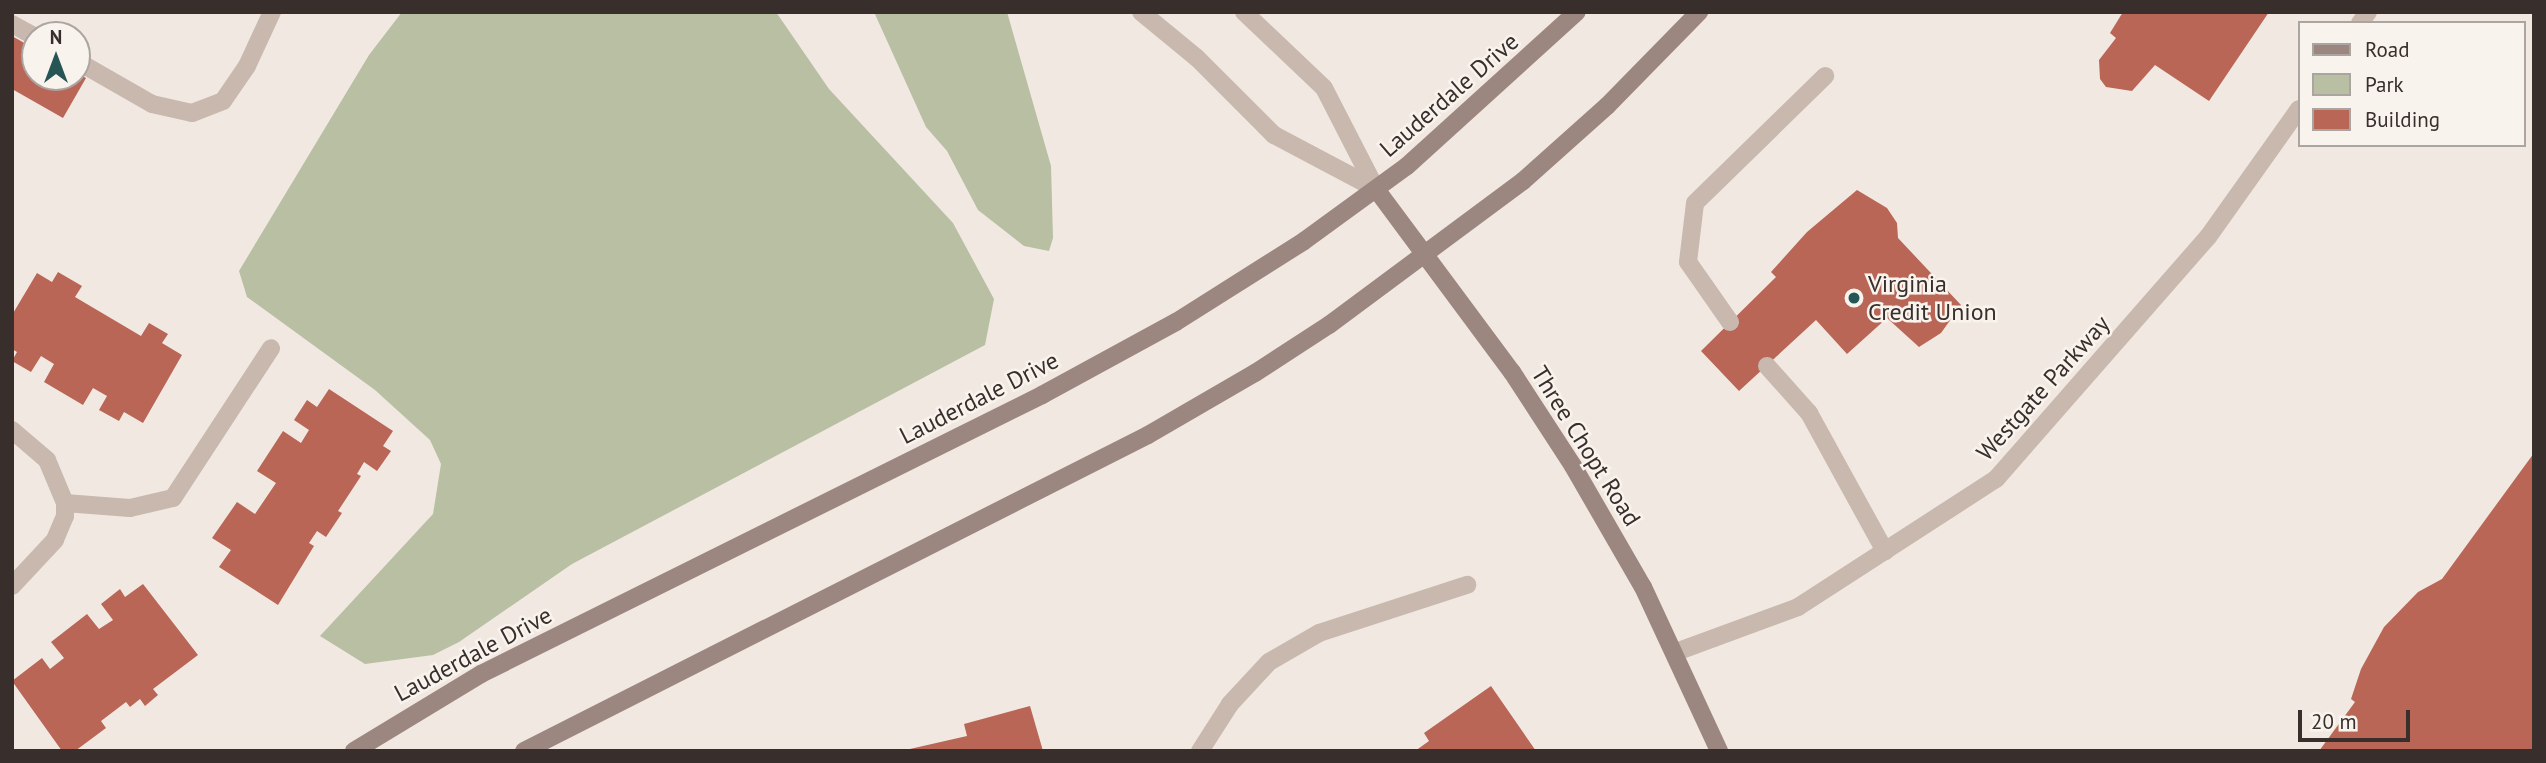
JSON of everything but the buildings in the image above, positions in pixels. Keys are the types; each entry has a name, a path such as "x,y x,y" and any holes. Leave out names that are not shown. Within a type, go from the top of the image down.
{"main road":[{"name":"Lauderdale Drive","path":"354,751 481,674 1042,395 1163,329 1304,241 1376,189 1508,79 1577,12"},
{"path":"524,751 1148,435 1329,325 1523,181 1607,106 1699,12"},
{"name":"Three Chopt Road","path":"1376,189 1552,431 1643,587 1676,652 1719,751"}],"street":[{"name":"Three Chopt Road","path":"1141,12 1197,58 1274,135 1376,189"},
{"name":"Three Chopt Road","path":"1244,12 1324,88 1376,189"},
{"path":"91,69 152,104 192,113 223,101 247,66 264,15"},
{"path":"1730,322 1688,262 1695,203 1825,76"},
{"name":"Westgate Parkway","path":"1676,652 1798,607 1996,479 2055,416 2208,237 2298,110"},
{"path":"65,503 130,508 173,498 271,348"},
{"path":"1767,366 1809,413 1885,551"},
{"path":"12,430 47,460 65,503 65,516 55,540 12,586"},
{"path":"1200,751 1230,704 1269,662 1319,633 1467,585"}],"green space":[{"path":"402,12 776,12 829,89 953,223 994,299 985,345 572,564 459,642 433,655 365,664 320,636 433,514 441,464 430,440 375,390 247,297 239,271 369,55"},
{"path":"874,12 1007,12 1051,166 1053,238 1049,251 1024,246 978,210 947,151 926,127"}],"place":[{"name":"Virginia Credit Union","path":"1854,298"}]}
